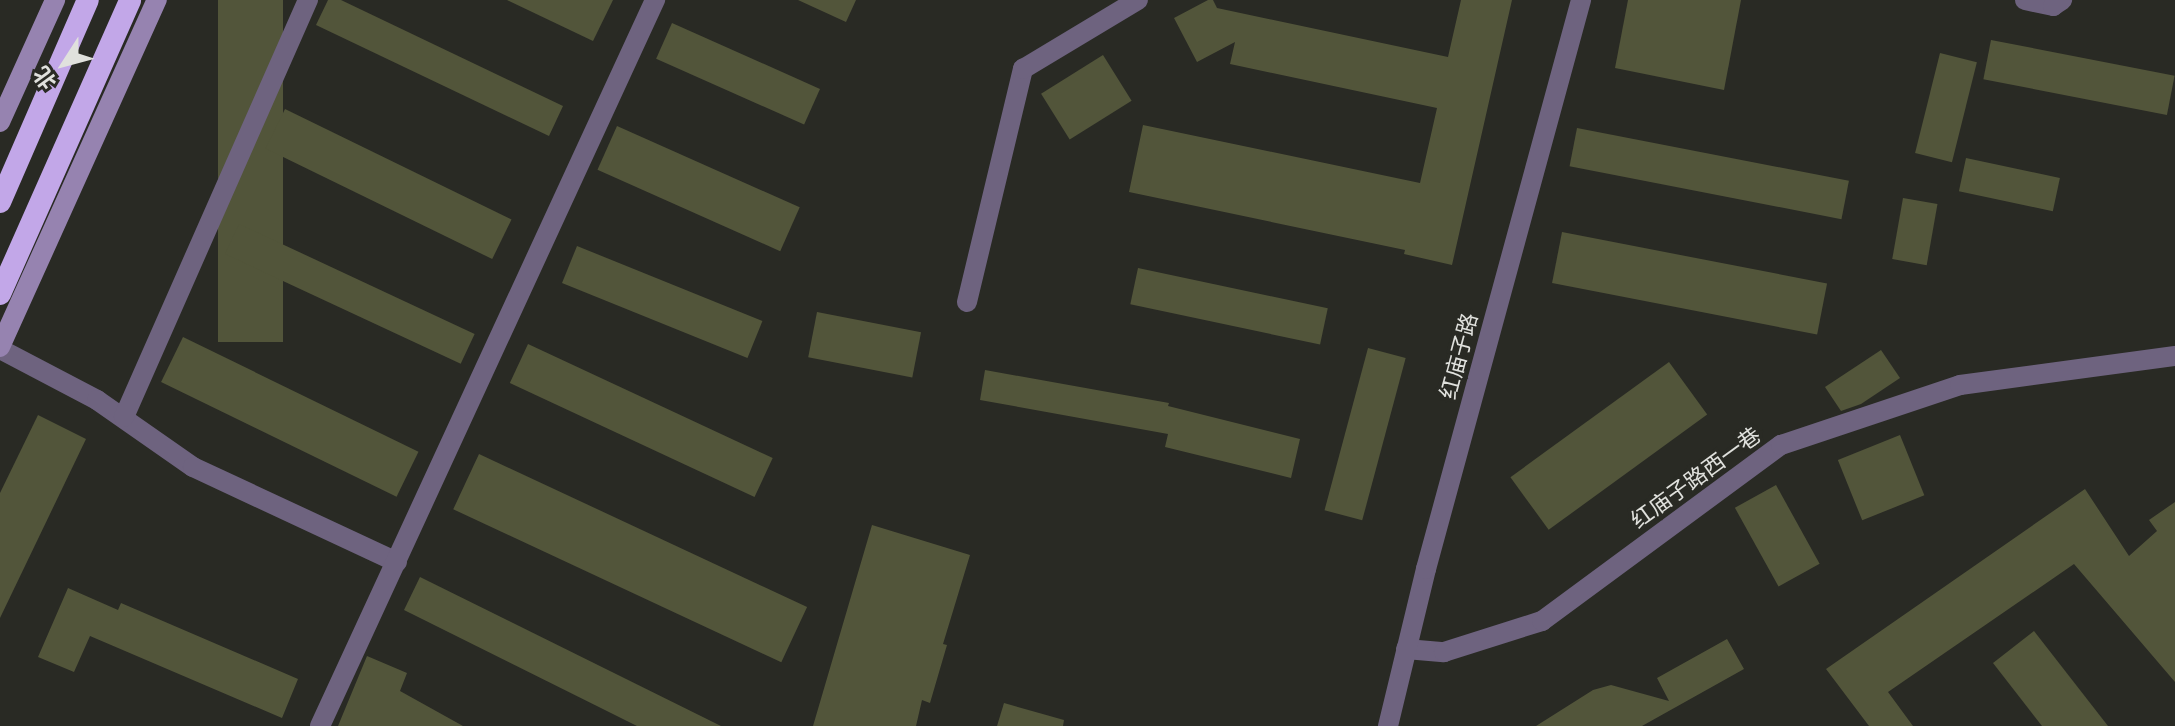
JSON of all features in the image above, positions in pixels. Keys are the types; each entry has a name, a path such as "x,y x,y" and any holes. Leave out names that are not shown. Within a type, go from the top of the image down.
{"highway":[{"path":"0,202 88,0"},
{"path":"0,294 130,0"}],"main road":[{"path":"0,122 55,0"},
{"path":"0,348 157,0"}],"street":[{"path":"124,417 308,0"},
{"path":"320,726 655,0"},
{"path":"967,302 1023,69 1138,0"},
{"name":"红庙子路","path":"1388,726 1581,0"},
{"path":"2025,0 2053,6 2062,0"},
{"path":"0,348 124,417 193,467 397,562"},
{"name":"红庙子路西一巷","path":"1406,649 1444,652 1542,621 1781,445 1960,385 2175,356"}],"building":[{"path":"218,0 283,0 283,342 218,342"},
{"path":"328,0 341,0 563,106 549,136 316,25"},
{"path":"507,0 613,0 593,41"},
{"path":"798,0 856,0 846,22"},
{"path":"1213,0 1217,8 1448,57 1461,0 1512,0 1452,265 1404,254 1405,250 1129,192 1143,125 1420,183 1437,108 1230,64 1235,42 1197,62 1174,18"},
{"path":"1628,0 1741,0 1724,90 1615,68"},
{"path":"672,23 820,89 804,125 656,59"},
{"path":"1991,40 2175,76 2167,115 1983,79"},
{"path":"1940,53 1977,62 1952,162 1915,153"},
{"path":"1103,55 1132,101 1070,139 1041,94"},
{"path":"285,109 511,219 492,259 266,149"},
{"path":"617,126 800,207 780,251 597,170"},
{"path":"1577,128 1849,181 1841,219 1570,166"},
{"path":"1966,158 2060,178 2053,211 1959,191"},
{"path":"1903,198 1937,204 1927,265 1892,259"},
{"path":"239,224 475,334 461,364 225,254"},
{"path":"1562,232 1827,284 1817,335 1552,283"},
{"path":"577,246 762,321 747,358 562,283"},
{"path":"1138,268 1328,308 1320,345 1130,304"},
{"path":"817,312 921,332 912,377 808,357"},
{"path":"183,337 418,452 397,497 161,382"},
{"path":"528,344 773,458 755,497 510,383"},
{"path":"1368,348 1406,358 1362,520 1325,510"},
{"path":"1881,350 1900,378 1861,404 1841,411 1825,387"},
{"path":"1669,362 1707,415 1549,530 1510,477"},
{"path":"985,370 1169,403 1168,406 1300,439 1291,478 1165,447 1168,434 980,400"},
{"path":"38,415 86,439 0,618 0,493"},
{"path":"1900,435 1924,495 1862,520 1838,460"},
{"path":"479,454 807,607 781,662 453,509"},
{"path":"1776,485 1820,564 1779,587 1735,508"},
{"path":"2085,489 2129,556 2157,531 2149,520 2175,502 2175,682 2074,564 1888,692 1913,726 1869,726 1826,669"},
{"path":"872,525 970,555 943,644 947,645 930,703 922,700 916,726 813,726"},
{"path":"420,577 721,726 637,726 404,610"},
{"path":"68,588 118,610 121,603 298,679 282,718 90,636 74,672 38,657"},
{"path":"2034,631 2108,726 2042,726 1993,663"},
{"path":"1727,639 1744,669 1642,726 1536,726 1593,690 1611,685 1669,701 1657,678"},
{"path":"367,656 407,673 400,691 463,726 338,726"},
{"path":"1004,703 1064,720 1063,726 997,726"}]}
